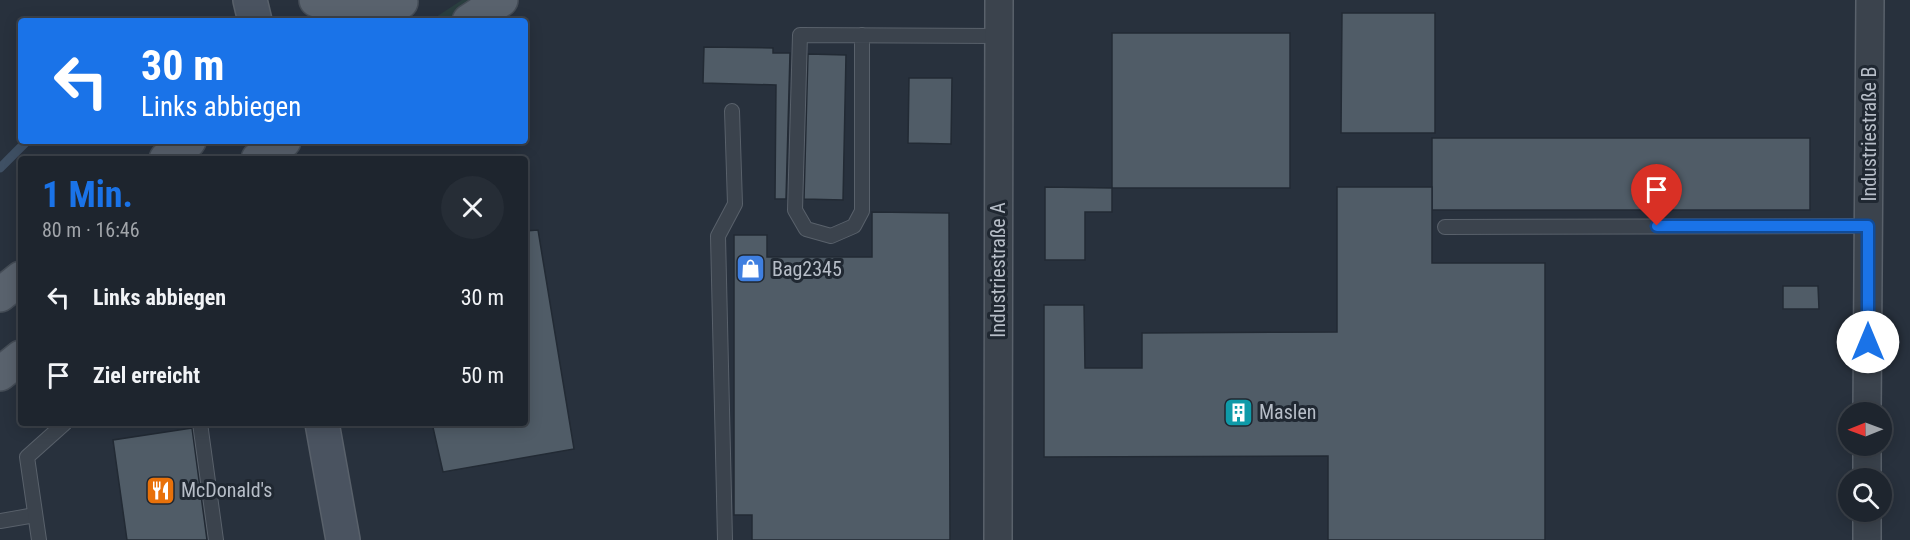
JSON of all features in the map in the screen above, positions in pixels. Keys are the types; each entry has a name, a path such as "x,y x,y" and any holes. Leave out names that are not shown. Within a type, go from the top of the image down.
{"main road":[{"path":"250,0 254,18"},
{"path":"316,0 328,5 346,7 402,1"},
{"path":"474,18 501,0"},
{"path":"373,18 402,1"},
{"path":"170,156 185,144"},
{"path":"0,295 18,280"},
{"path":"0,374 18,359"},
{"path":"323,426 343,540"}],"street":[{"name":"Industriestraße A","path":"998,540 997,36 999,0"},
{"name":"Industriestraße B","path":"1867,402 1870,0"},
{"path":"1867,522 1867,540"}],"lane":[{"path":"862,34 862,211 854,226 831,236 806,229 795,210 800,35 862,34 997,36"},
{"path":"725,540 718,236 735,204 732,111"},
{"path":"1445,227 1868,226"},
{"path":"39,540 27,457 62,426"},
{"path":"200,426 216,540"},
{"path":"0,521 35,515"}],"green space":[{"path":"462,0 477,0 450,18 435,18"}],"building":[{"path":"1342,13 1435,13 1435,133 1341,133"},
{"path":"1112,33 1290,33 1290,188 1112,188"},
{"path":"704,47 773,48 773,53 790,53 786,199 775,199 776,85 703,83"},
{"path":"808,54 846,55 843,200 804,199"},
{"path":"909,78 952,78 951,144 908,143"},
{"path":"1432,138 1810,138 1810,210 1432,210"},
{"path":"1045,187 1112,188 1112,212 1085,212 1085,260 1045,260"},
{"path":"1337,187 1432,187 1432,263 1545,263 1545,540 1328,540 1328,456 1044,457 1044,305 1084,305 1085,368 1142,368 1142,333 1337,332"},
{"path":"872,212 949,213 950,540 752,540 752,515 734,515 734,235 767,235 767,257 872,257"},
{"path":"538,230 574,449 443,472 433,426 528,426 528,231"},
{"path":"1783,286 1818,286 1819,309 1783,309"},
{"name":"McDonald's","path":"192,428 207,540 127,540 113,440"}],"waterway":[{"path":"0,168 24,144"}],"place":[{"name":"Bag2345","path":"751,269"},
{"name":"Maslen","path":"1238,412"},
{"name":"McDonald's","path":"160,490"}],"route":[{"path":"1657,226 1868,226 1868,342"}]}
